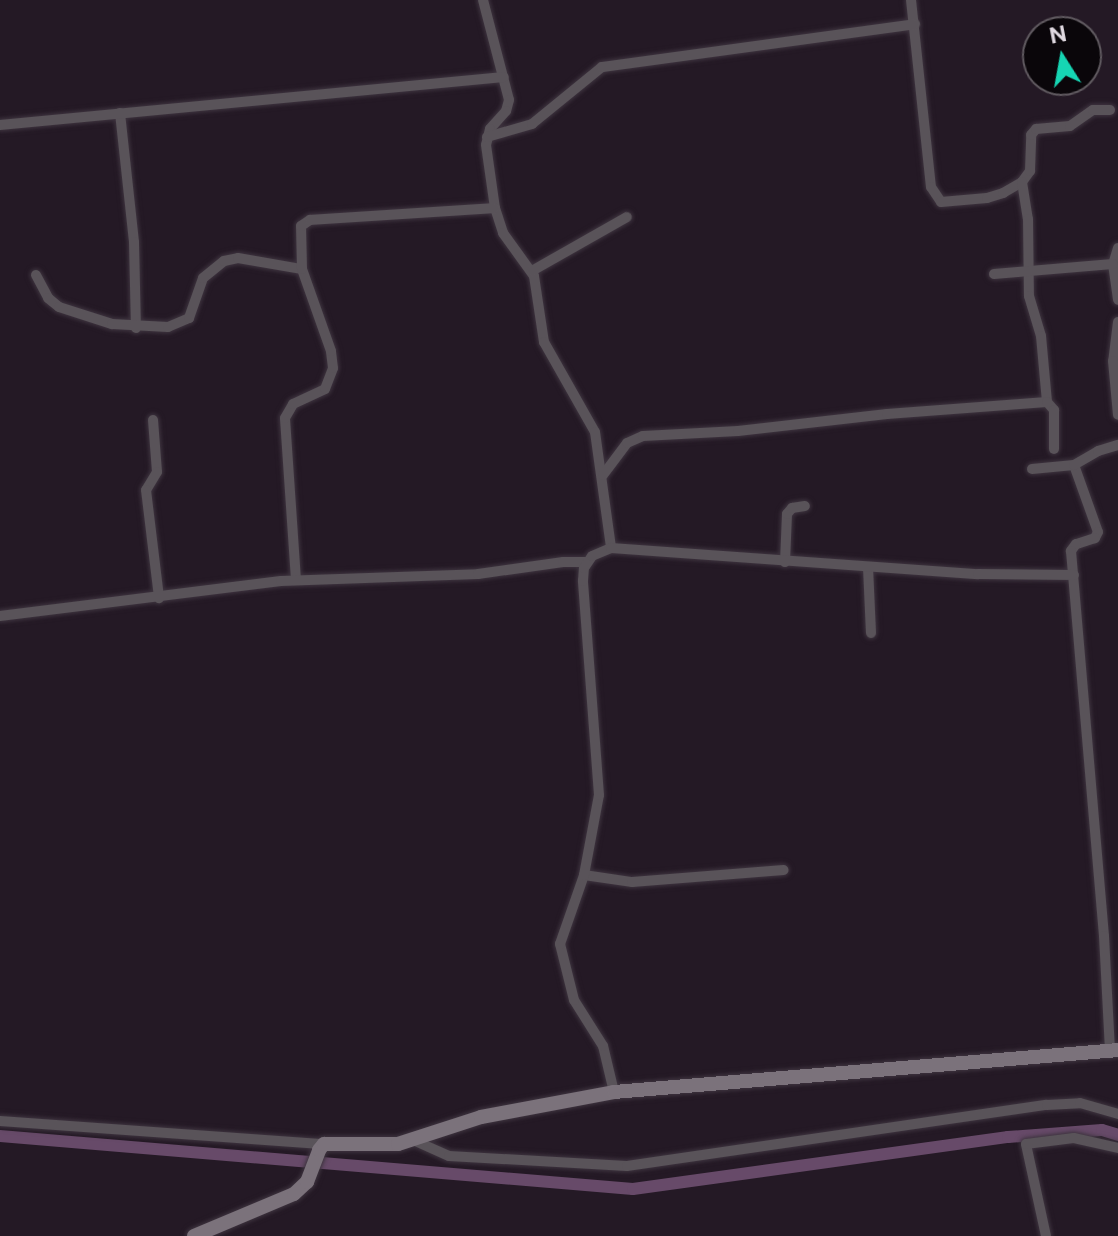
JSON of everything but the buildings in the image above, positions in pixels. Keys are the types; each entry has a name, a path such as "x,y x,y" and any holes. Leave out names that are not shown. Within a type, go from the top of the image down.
{"street":[{"path":"483,0 509,106 487,137 495,208 503,233 532,271 544,342 589,416 603,475 611,548"},
{"path":"911,0 931,187 936,199 947,202 987,198 1022,182 1030,171 1031,135 1036,129 1070,126 1093,110 1110,110"},
{"path":"487,137 532,124 602,67 915,24"},
{"path":"0,125 504,77"},
{"path":"120,113 134,242 136,328"},
{"path":"1022,182 1028,219 1029,296 1041,336 1047,402 1054,410 1054,449"},
{"path":"296,580 285,418 293,404 325,389 333,368 331,351 302,269 299,233 304,222 495,208"},
{"path":"532,271 627,217"},
{"path":"1118,248 1113,264 1118,300"},
{"path":"36,275 48,298 59,307 101,321 136,328 168,327 184,322 193,313 203,278 224,261 238,258 302,269"},
{"path":"994,274 1113,264"},
{"path":"1118,322 1118,415"},
{"path":"603,475 627,443 643,436 738,431 1047,402"},
{"path":"153,420 157,472 146,490 159,598"},
{"path":"1032,469 1074,465 1098,451 1118,445"},
{"path":"0,1121 321,1147 387,1145 413,1140 481,1117 614,1092 1114,1050 1073,547 1095,538 1098,532 1074,465"},
{"path":"785,562 787,514 792,508 805,506"},
{"path":"614,1092 603,1046 578,1010 560,951 562,930 584,875 595,825 600,781 583,581 587,562 598,552 611,548 978,574 1074,575"},
{"path":"0,616 296,580 478,574 563,562 587,562"},
{"path":"868,567 871,633"},
{"path":"584,875 632,882 784,870"},
{"path":"413,1140 449,1156 627,1166 1047,1105 1080,1103 1118,1114"},
{"path":"1046,1236 1026,1144 1074,1138 1118,1148"},
{"path":"194,1236 294,1194 311,1175 321,1147"}],"waterway":[{"path":"0,1136 633,1189 1008,1137 1102,1130 1118,1135"}]}
